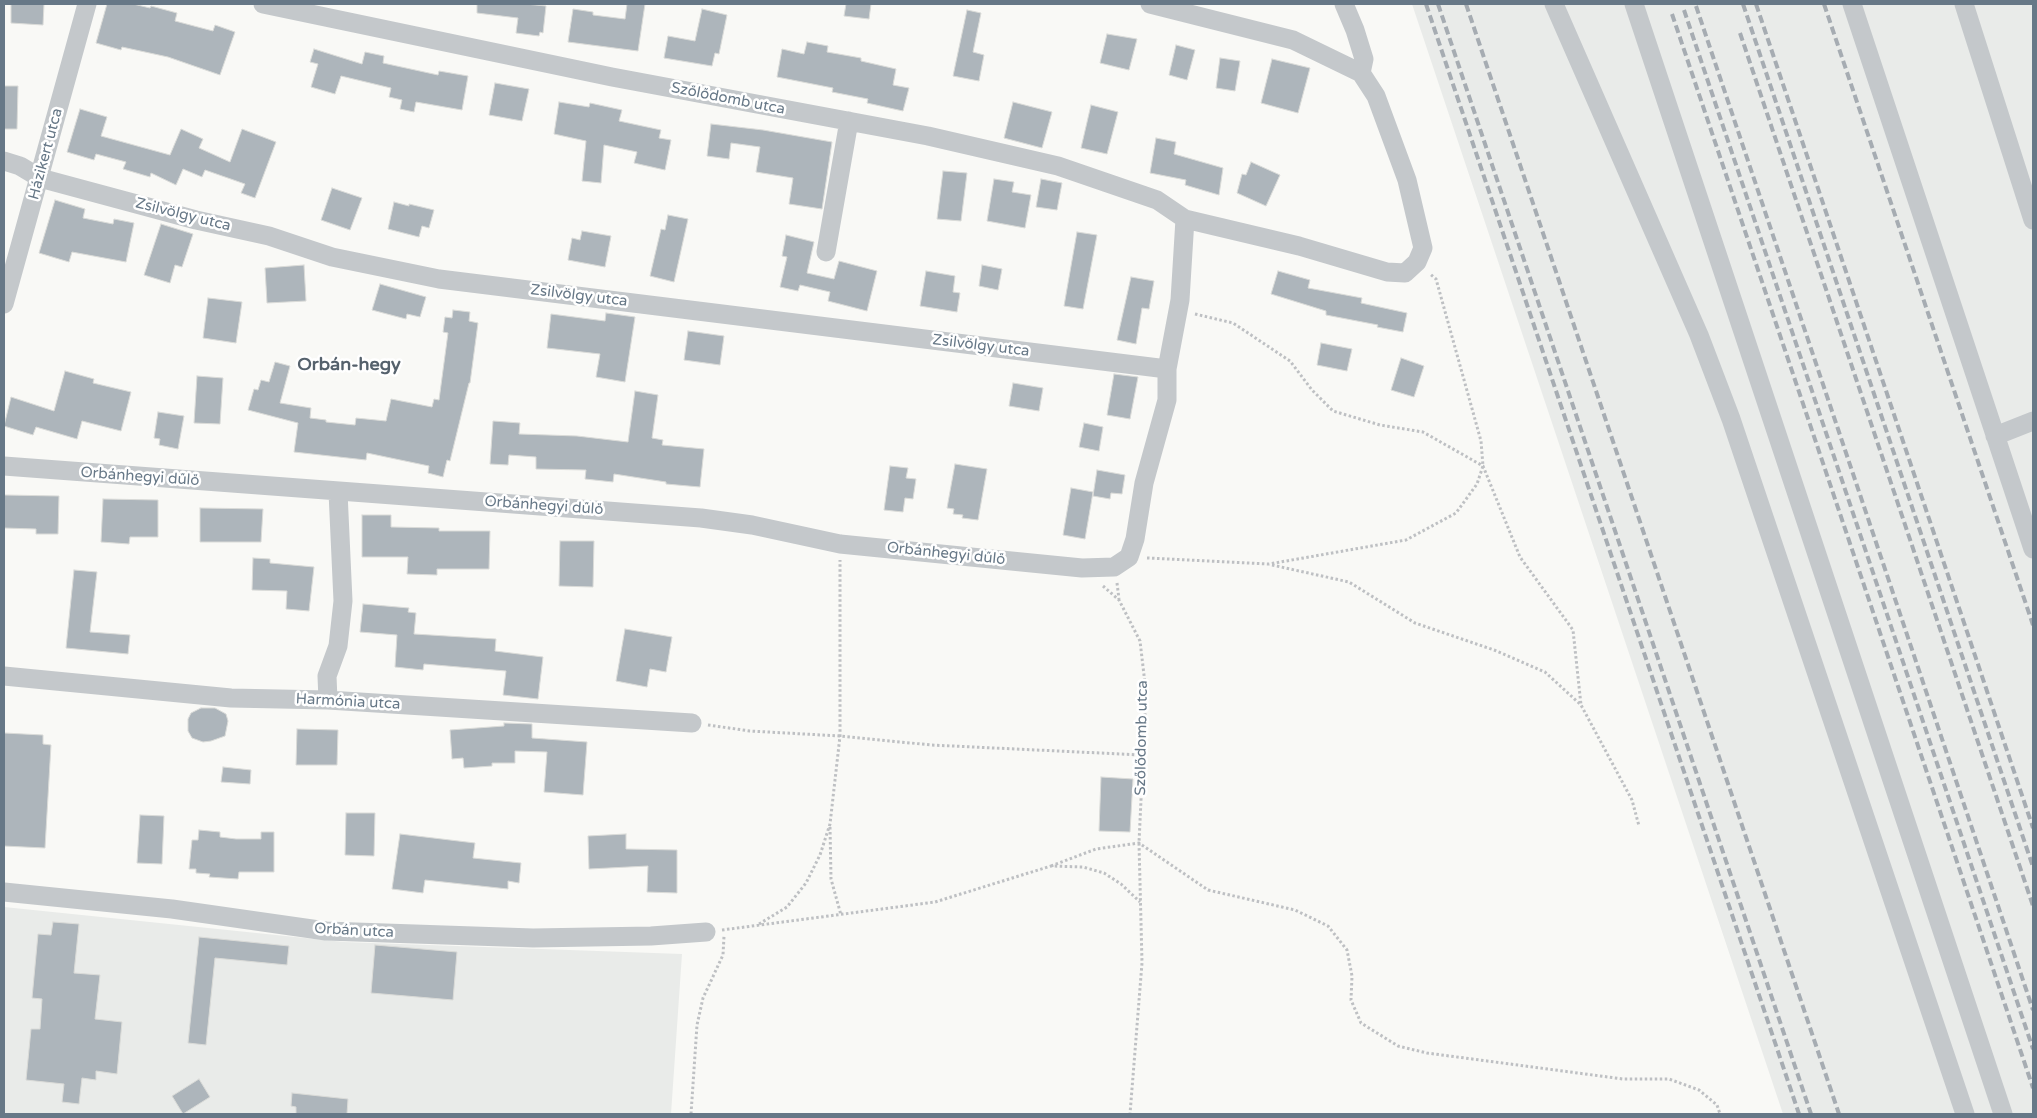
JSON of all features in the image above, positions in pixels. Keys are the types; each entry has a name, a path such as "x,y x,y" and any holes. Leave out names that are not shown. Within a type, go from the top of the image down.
{"street":[{"name":"Házikert utca","path":"4,304 87,4"},
{"name":"Szőlődomb utca","path":"262,4 602,75 928,136 1058,166 1157,200 1185,219"},
{"path":"1082,568 1114,567 1129,557 1135,539 1144,482 1166,400 1168,369 1178,311 1185,219 1299,246 1387,272 1405,273 1417,262 1423,248 1407,180 1376,96 1361,73 1293,40 1150,4"},
{"path":"1344,4 1355,30 1364,60 1361,73"},
{"path":"1554,4 1699,335 1731,419 1965,1114"},
{"path":"1634,4 2003,1114"},
{"path":"1852,4 2033,549"},
{"path":"1964,4 2033,220"},
{"path":"826,252 849,121"},
{"name":"Zsilvölgy utca","path":"4,161 20,166 40,178 196,220 269,236 332,257 439,279 1168,369"},
{"path":"1995,436 2033,421"},
{"name":"Orbánhegyi dűlő","path":"4,466 701,518 752,525 840,544 1082,568"},
{"path":"328,700 327,676 338,646 343,601 338,492"},
{"name":"Harmónia utca","path":"4,676 231,698 328,700 692,723"},
{"name":"Orbán utca","path":"4,892 172,909 326,930 533,938 651,936 715,931"}],"path":[{"path":"1417,262 1436,279 1482,441 1483,466 1520,556 1573,630 1581,706"},
{"path":"1178,311 1233,323 1290,361 1312,390 1334,411 1380,425 1422,432 1483,466"},
{"path":"1269,564 1406,540 1456,514 1477,484 1483,466"},
{"path":"840,544 840,736 830,824 831,879 841,915"},
{"path":"1129,557 1269,564 1349,582 1415,622 1494,650 1545,672 1581,706 1632,800 1639,826"},
{"name":"Szőlődomb utca","path":"1082,568 1120,600 1140,641 1146,692 1138,843 1142,963 1130,1114"},
{"path":"692,723 750,731 840,736 931,745 1142,755"},
{"path":"759,925 786,906 806,883 820,855 830,824"},
{"path":"691,1114 696,1024 703,998 720,967 723,955 715,931 935,902 1096,850 1138,843 1208,890 1295,910 1328,926 1347,950 1352,976 1351,1000 1361,1023 1398,1046 1427,1053 1623,1079 1669,1079 1699,1090 1717,1105 1720,1114"},
{"path":"1051,866 1084,867 1104,873 1121,884 1141,902"}],"shaded area":[{"path":"1412,4 2033,4 2033,1114 1783,1114"},
{"path":"4,907 344,942 682,954 671,1114 4,1114"}],"building":[{"path":"11,4 44,4 43,25 11,23"},
{"path":"107,4 133,4 150,8 151,6 177,13 175,21 213,31 215,25 235,32 220,75 168,57 122,47 121,50 96,43"},
{"path":"477,4 546,6 543,33 540,32 539,36 516,33 518,18 477,13"},
{"path":"627,4 645,4 638,51 568,42 573,9 593,12 593,15 625,19"},
{"path":"846,4 871,4 869,19 844,16"},
{"path":"702,9 727,15 719,54 715,53 712,66 664,58 668,36 695,41"},
{"path":"967,10 981,13 973,52 984,55 979,81 953,76"},
{"path":"1107,34 1137,39 1129,70 1100,63"},
{"path":"807,42 828,46 827,52 861,58 861,61 896,69 893,85 909,88 903,111 867,103 868,99 832,92 833,88 777,77 782,49 804,54"},
{"path":"1176,45 1195,50 1187,80 1169,75"},
{"path":"314,49 362,64 365,52 384,56 383,63 438,75 439,71 468,76 462,110 416,102 414,112 400,109 402,100 389,97 391,88 341,76 335,94 311,87 318,64 310,62"},
{"path":"1220,58 1240,61 1235,91 1216,88"},
{"path":"1272,59 1310,68 1298,113 1261,103"},
{"path":"495,83 529,89 522,121 489,115"},
{"path":"4,86 18,86 17,129 4,129"},
{"path":"559,102 589,107 590,103 622,110 619,121 661,130 659,138 671,140 665,170 634,163 637,152 604,145 601,183 582,181 586,141 554,134"},
{"path":"1013,102 1052,112 1042,148 1004,138"},
{"path":"1091,105 1118,112 1107,154 1081,148"},
{"path":"80,109 107,117 101,136 170,155 181,129 203,139 199,148 230,162 242,129 276,142 255,198 241,193 245,184 205,170 202,177 183,169 176,185 151,173 150,177 123,169 126,162 96,154 94,160 67,152"},
{"path":"711,124 763,130 832,142 822,209 789,204 793,178 756,172 760,147 731,143 729,159 707,156"},
{"path":"1156,138 1176,142 1174,154 1223,168 1219,195 1185,185 1186,180 1150,173"},
{"path":"1251,162 1280,175 1266,206 1237,193 1242,174 1246,175"},
{"path":"943,171 967,173 961,221 937,219"},
{"path":"994,179 1014,182 1012,192 1031,195 1025,228 987,221"},
{"path":"1041,179 1062,183 1057,210 1036,207"},
{"path":"332,188 362,198 350,230 321,220"},
{"path":"55,200 85,209 83,218 113,224 114,219 134,223 126,262 72,252 69,262 39,253"},
{"path":"394,202 434,210 429,228 422,226 419,237 388,229"},
{"path":"668,215 688,219 674,282 650,276 661,229 665,230"},
{"path":"161,224 193,234 182,267 175,265 170,283 144,275"},
{"path":"582,231 611,236 605,267 568,260 572,238 580,240"},
{"path":"1077,232 1097,235 1083,309 1064,306"},
{"path":"786,235 814,242 807,273 834,279 839,261 877,271 867,311 828,301 830,292 800,285 798,291 780,287 787,257 782,256"},
{"path":"304,265 306,301 267,303 265,268"},
{"path":"982,265 1002,269 998,290 979,286"},
{"path":"926,271 955,276 953,292 960,293 957,312 920,306"},
{"path":"1278,271 1310,280 1308,288 1362,298 1361,303 1407,313 1403,332 1326,315 1326,311 1271,294"},
{"path":"1131,277 1154,281 1149,309 1142,308 1136,344 1117,340"},
{"path":"380,284 426,297 420,317 407,314 406,319 372,310"},
{"path":"208,298 242,302 236,343 203,338"},
{"path":"453,310 470,312 469,321 478,323 470,383 450,461 447,460 443,477 428,473 429,466 367,453 366,460 294,452 298,423 248,410 254,389 258,390 261,380 269,382 275,362 290,366 280,403 311,408 310,418 355,425 356,418 386,421 391,399 432,407 434,399 439,400 448,333 443,332 445,317 452,318"},
{"path":"606,313 635,317 625,382 596,377 600,354 547,348 551,314 605,321"},
{"path":"688,331 724,336 720,365 684,360"},
{"path":"1321,343 1352,349 1347,371 1317,365"},
{"path":"1401,358 1424,366 1414,397 1391,390"},
{"path":"65,371 94,379 93,383 131,392 121,431 82,421 77,439 36,427 33,435 4,426 11,397 54,411"},
{"path":"1114,374 1138,377 1130,419 1107,415"},
{"path":"197,376 223,378 220,424 194,423"},
{"path":"1013,383 1043,388 1039,411 1009,406"},
{"path":"635,391 658,395 652,438 663,440 662,445 704,449 700,487 666,484 666,482 614,474 613,482 585,479 586,470 536,469 536,457 509,455 508,465 490,464 493,421 520,423 519,434 577,436 628,442"},
{"path":"158,412 184,416 178,449 159,445 160,439 154,438"},
{"path":"1084,423 1103,427 1099,451 1079,447"},
{"path":"955,464 987,469 978,520 962,518 963,515 953,514 954,509 947,508"},
{"path":"890,466 908,468 906,478 916,479 913,499 905,498 903,512 884,510"},
{"path":"1097,470 1125,475 1122,494 1111,493 1110,499 1093,496"},
{"path":"1071,488 1093,492 1085,539 1063,535"},
{"path":"4,495 59,496 58,534 36,534 36,529 4,528"},
{"path":"103,499 158,500 158,537 130,537 129,544 101,542"},
{"path":"200,508 263,509 261,542 200,542"},
{"path":"362,515 391,515 391,527 439,528 439,531 490,531 489,569 437,569 437,575 407,574 408,557 362,557"},
{"path":"560,541 594,541 593,587 559,586"},
{"path":"253,558 270,559 270,563 314,567 309,611 286,609 287,591 252,590"},
{"path":"74,570 97,572 90,632 130,635 128,654 66,648"},
{"path":"363,604 409,608 408,612 416,613 414,634 496,639 495,651 543,657 538,699 503,695 506,671 424,664 423,670 395,667 397,635 360,632"},
{"path":"625,629 672,637 666,672 650,669 647,687 616,681"},
{"path":"201,708 215,708 226,714 228,721 225,736 203,742 192,738 188,731 188,719 191,713"},
{"path":"504,723 532,724 532,738 587,742 583,795 544,792 547,752 515,751 515,763 492,763 492,766 464,768 463,758 452,759 450,730 504,726"},
{"path":"297,729 338,730 337,765 296,765"},
{"path":"4,733 43,735 43,744 51,745 45,848 4,846"},
{"path":"223,767 251,770 250,784 221,782"},
{"path":"1101,777 1133,779 1130,832 1099,831"},
{"path":"346,813 375,813 374,856 345,855"},
{"path":"140,815 164,816 162,864 137,863"},
{"path":"199,830 220,832 220,837 236,839 261,839 261,832 274,832 274,872 239,872 238,879 209,877 210,874 196,873 196,869 189,869 192,840 198,840"},
{"path":"400,834 475,843 473,858 521,863 519,883 508,881 508,889 425,880 423,893 392,889"},
{"path":"626,834 626,849 677,850 677,893 647,892 648,866 589,869 588,836"},
{"path":"53,922 79,924 74,973 100,975 95,1019 122,1022 117,1074 96,1071 96,1080 82,1078 79,1104 62,1102 64,1084 26,1080 31,1029 40,1029 42,999 32,998 38,934 51,935"},
{"path":"199,937 289,946 287,965 215,958 206,1045 188,1043"},
{"path":"375,945 457,952 453,1000 371,993"},
{"path":"199,1079 210,1097 183,1114 172,1096"},
{"path":"292,1093 348,1099 347,1114 296,1114 296,1107 291,1106"}],"railway":[{"path":"1426,4 1799,1114"},
{"path":"1438,4 1811,1114"},
{"path":"1466,4 1839,1114"},
{"path":"1743,4 2033,867"},
{"path":"1756,4 2033,828"},
{"path":"1824,4 2033,625"},
{"path":"1696,6 2033,1010"},
{"path":"1684,10 2033,1049"},
{"path":"1672,14 2033,1088"},
{"path":"1740,33 2033,906"}],"district":[{"name":"Orbán-hegy","path":"349,365"}]}
